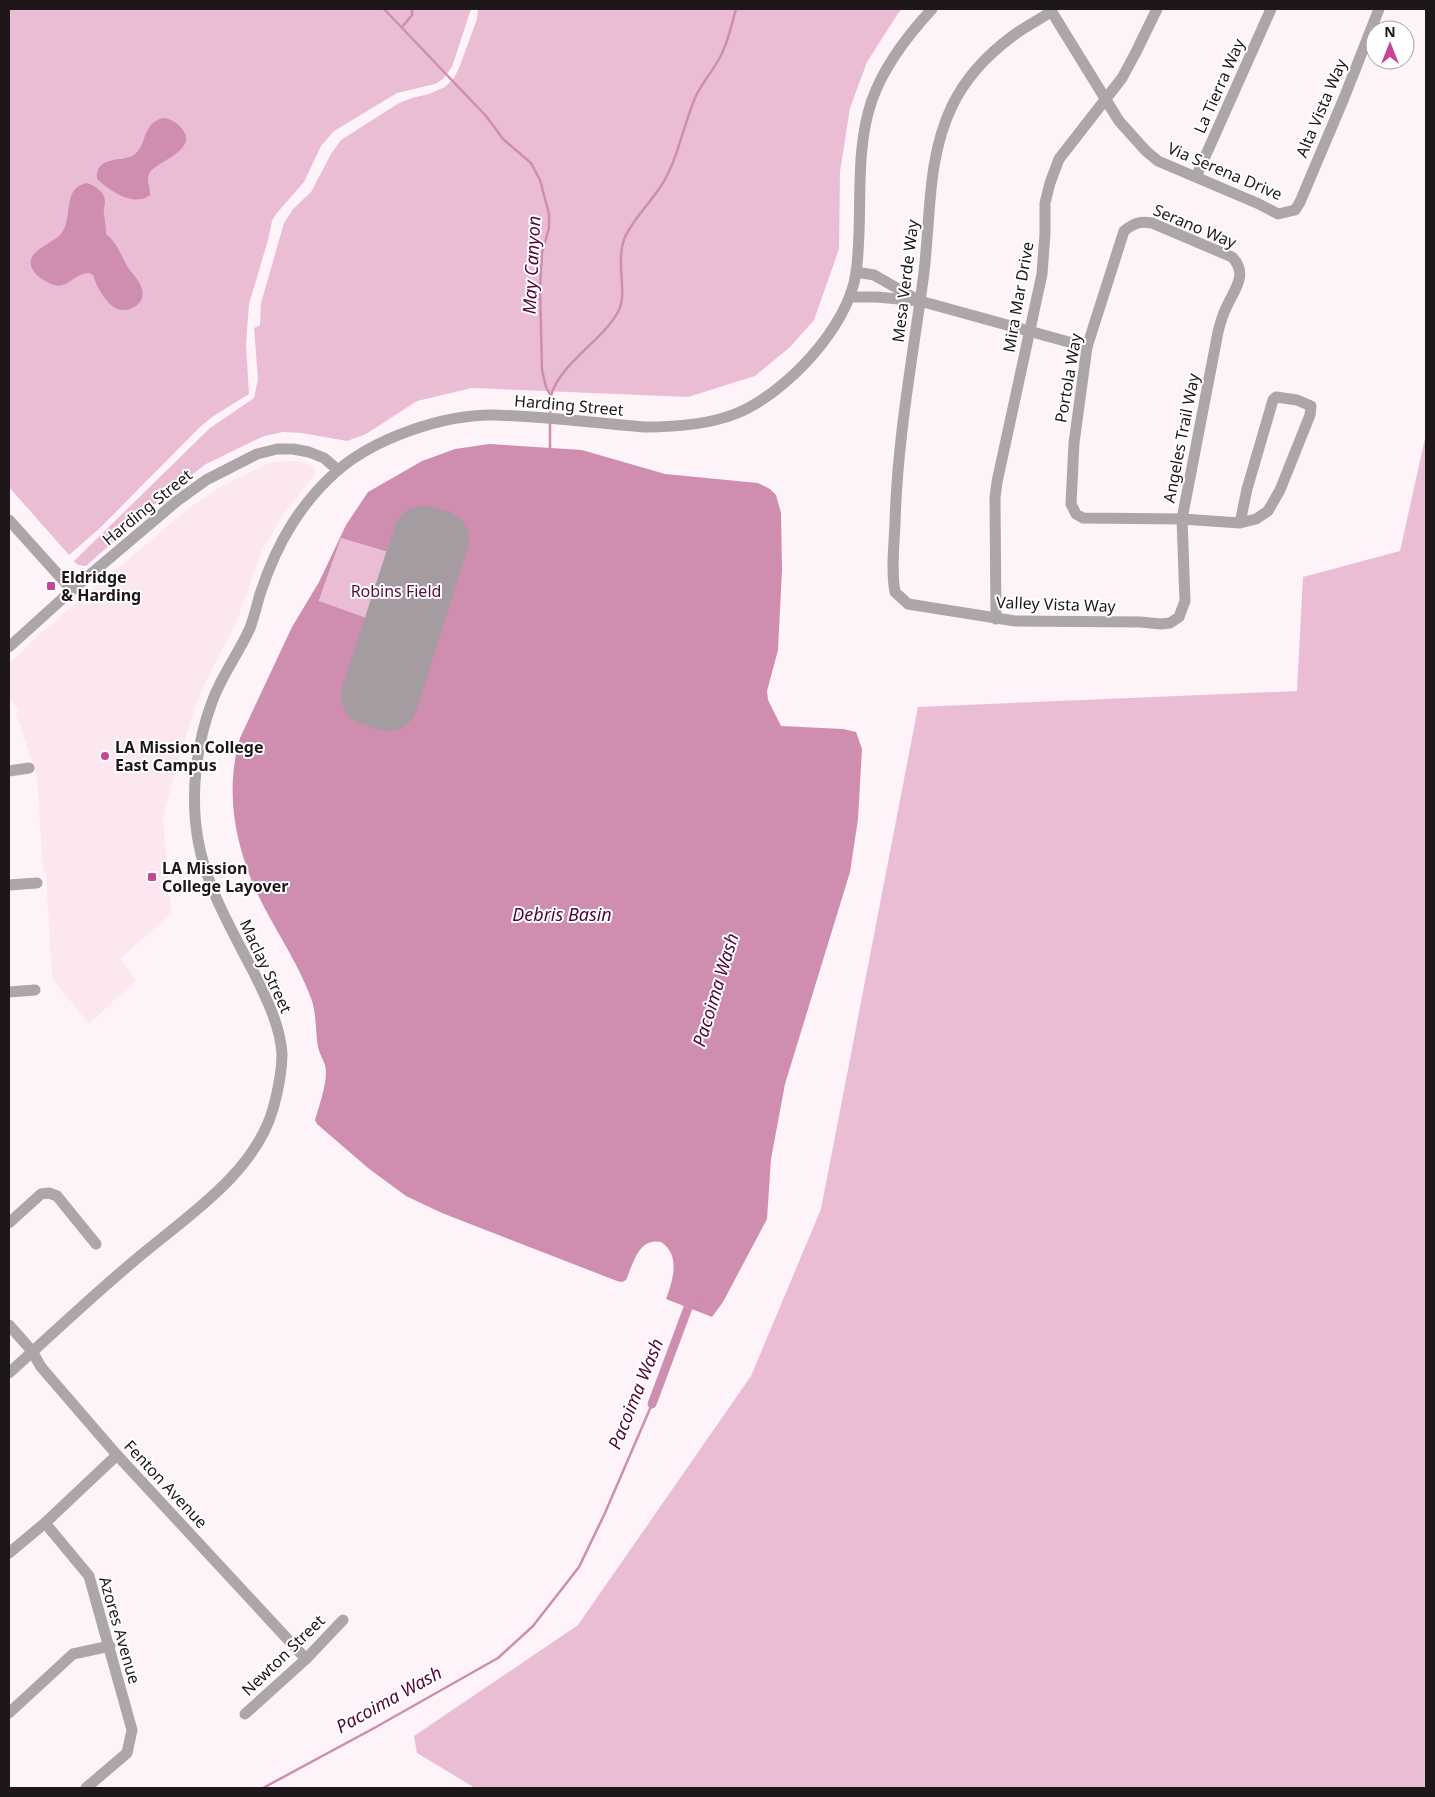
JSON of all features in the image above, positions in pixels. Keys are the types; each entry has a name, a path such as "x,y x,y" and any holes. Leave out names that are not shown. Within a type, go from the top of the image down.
{"street":[{"name":"Harding Street","path":"9,647 72,590 184,496 206,480 257,454 276,449 293,448 324,458 338,470 386,440 433,423 459,418 490,415 645,427 669,427 702,423 734,414 764,399 802,367 824,340 850,297 856,272 860,224 860,169 872,100 897,53 932,9"},
{"name":"Mira Mar Drive","path":"996,619 995,498 1042,274 1046,234 1046,202 1050,183 1059,159 1122,78 1157,9"},
{"name":"La Tierra Way","path":"1196,177 1271,9"},
{"name":"Alta Vista Way","path":"1286,213 1295,210 1300,202 1379,9"},
{"name":"Via Serena Drive","path":"1051,10 1119,122 1146,152 1158,161 1278,214 1286,213"},
{"name":"Mesa Verde Way","path":"902,600 895,592 894,585 896,491 928,233 932,169 944,124 952,105 973,71 1014,35 1051,10"},
{"name":"Serano Way","path":"1131,224 1141,221 1152,223 1232,257 1238,263 1240,270"},
{"name":"Portola Way","path":"1131,224 1124,231 1087,347 1074,443 1071,504 1076,514 1083,518 1182,519"},
{"name":"Angeles Trail Way","path":"1179,617 1184,601 1182,519 1218,332 1225,309 1238,285 1240,270"},
{"path":"856,272 874,275 920,301"},
{"path":"850,297 877,297 920,301 1087,347"},
{"path":"1182,519 1240,522 1256,519 1268,511 1284,481 1310,415 1311,406 1297,400 1276,397 1273,400 1247,489 1240,522"},
{"name":"Maclay Street","path":"9,1373 233,1177 257,1145 267,1127 279,1086 282,1053 273,1012 226,918 204,867 197,838 194,796 199,747 212,701 250,627 273,560 291,525 312,496 338,470"},
{"path":"9,520 72,590"},
{"name":"Valley Vista Way","path":"902,600 908,604 1015,621 1140,622 1162,624 1170,623 1179,617"},
{"path":"9,771 29,768"},
{"path":"9,885 37,884"},
{"path":"9,992 35,990"},
{"path":"9,1223 40,1194 49,1193 57,1196 96,1244"},
{"name":"Fenton Avenue","path":"9,1325 32,1351 40,1367 117,1455 306,1659"},
{"path":"9,1552 45,1522 117,1455"},
{"name":"Azores Avenue","path":"45,1522 89,1576 132,1730 127,1752 86,1788"},
{"name":"Newton Street","path":"245,1714 306,1659 343,1620"},
{"path":"9,1713 73,1654 110,1646"}],"shaded area":[{"name":"LA Mission College East Campus","path":"297,461 313,466 316,473 282,516 263,548 236,623 196,704 163,818 172,913 120,959 136,980 89,1024 52,978 46,873 43,870 37,777 16,713 19,710 9,699 9,664 40,634 189,508 222,486 268,463"}],"green space":[{"path":"9,9 471,9 452,67 443,79 435,84 397,93 334,131 321,146 304,182 276,214 272,221 249,304 246,344 249,394 212,417 200,427 100,528 69,555 9,487"},
{"path":"478,9 903,9 899,12 867,62 850,108 840,172 839,249 814,320 790,347 755,376 688,397 472,388 417,401 366,434 347,441 302,433 283,432 264,436 206,464 164,496 86,566 78,565 74,561 210,428 254,398 258,379 254,328 260,325 261,303 284,223 293,209 311,192 331,154 341,140 399,103 445,87 454,78 477,19"},
{"path":"1426,434 1426,1788 475,1788 417,1753 414,1736 578,1625 751,1376 821,1209 918,707 1297,691 1303,577 1400,551"},
{"name":"Robins Field","path":"417,527 453,537 396,710 355,696 319,602 341,538 406,558"}],"water":[{"path":"163,118 171,120 180,127 186,136 185,143 176,154 150,172 148,177 150,195 137,200 129,199 108,188 97,179 97,172 104,163 127,158 137,152 151,125"},
{"path":"87,183 102,192 105,198 106,234 116,245 127,266 141,285 143,295 138,305 133,308 122,310 111,305 100,291 93,275 89,273 79,276 66,284 57,286 40,278 31,266 31,260 38,250 61,234 65,227 69,204 74,191 79,186"},
{"name":"Debris Basin","path":"489,444 582,450 665,474 758,483 770,489 776,495 781,513 782,570 778,650 767,691 768,700 781,726 843,729 856,732 862,749 858,819 850,872 785,1084 771,1159 767,1219 723,1302 712,1317 666,1299 674,1268 671,1254 661,1242 653,1242 642,1248 634,1260 626,1280 622,1282 617,1281 442,1213 406,1196 368,1168 317,1124 315,1120 323,1092 326,1071 318,1047 313,1004 301,974 264,907 246,867 240,846 233,803 235,760 240,738 292,627 319,582 346,525 368,492 422,461 455,449","holes":["417,527 453,537 396,710 355,695 380,623 319,601 341,538 407,558"]}],"waterway":[{"name":"May Canyon","path":"384,9 486,116 503,139 531,163 540,180 549,214 549,228 542,253 540,287 542,370 546,387 551,396"},
{"path":"403,26 412,15 412,9"},
{"name":"Pacoima Wash","path":"550,414 551,395 556,383 573,361 604,331 619,310 622,294 621,254 626,235 667,176 695,98 725,47 736,9"},
{"name":"Pacoima Wash","path":"550,422 550,449"},
{"name":"Pacoima Wash","path":"652,1404 692,1297"},
{"name":"Pacoima Wash","path":"263,1788 498,1658 533,1626 579,1567 605,1513 652,1404"}],"runway":[{"path":"423,536 439,540 388,701 371,696 423,536"}],"place":[{"name":"Eldridge & Harding","path":"51,586"},
{"name":"LA Mission College East Campus","path":"105,756"},
{"name":"LA Mission College Layover","path":"152,877"}]}
